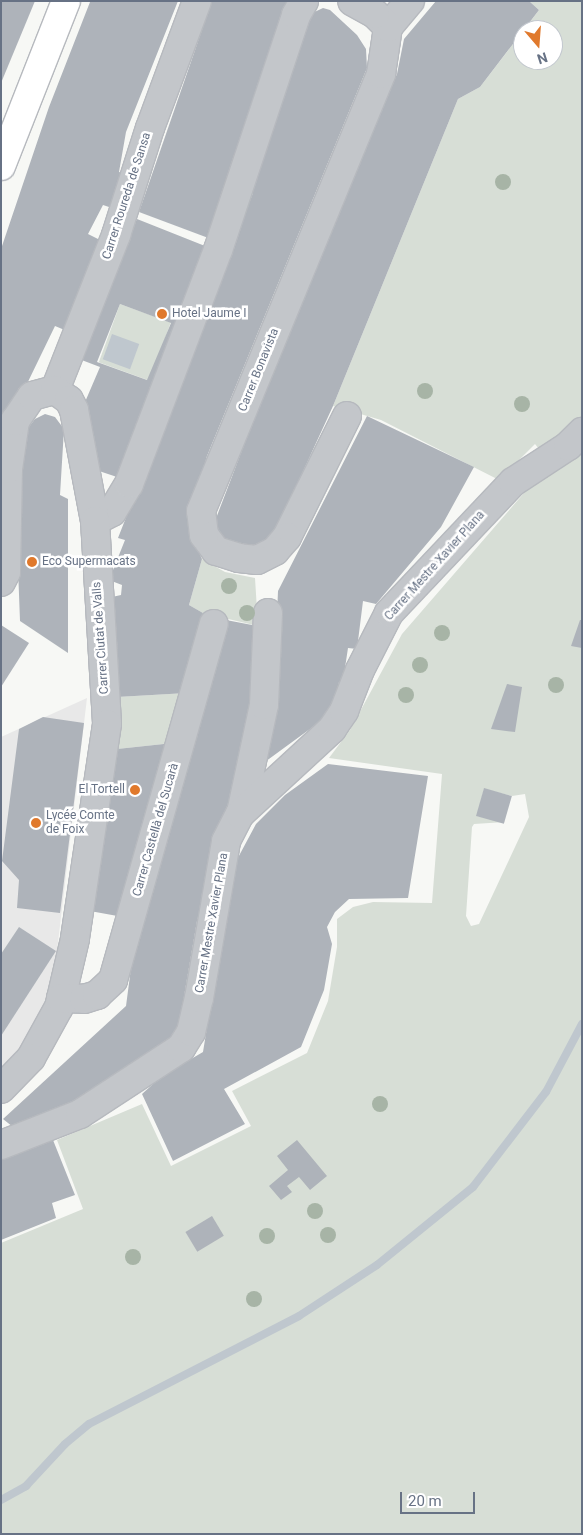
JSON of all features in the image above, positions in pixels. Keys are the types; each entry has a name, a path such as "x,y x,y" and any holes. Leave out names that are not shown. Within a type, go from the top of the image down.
{"main road":[{"path":"1,166 66,1"}],"street":[{"name":"Carrer Roureda de Sansa","path":"55,390 119,227 150,128 197,1"},
{"path":"95,521 112,512 129,484 218,250 296,15 304,1"},
{"path":"352,1 374,14 388,27 410,1"},
{"name":"Carrer Bonavista","path":"347,416 287,537 275,551 257,560 239,558 216,551 204,535 201,510 381,74 388,27"},
{"name":"Carrer Ciutat de Valls","path":"1,1090 31,1058 47,1033 61,998 75,939 106,724 95,521 74,410 69,400 55,390"},
{"path":"1,582 6,572 8,469 15,421 32,396 55,390"},
{"name":"Carrer Mestre Xavier Plana","path":"1,1145 80,1114 181,1048 191,1032 199,998 226,841 240,814 260,792 332,729 344,711 360,670 389,613 513,482 568,446 582,432"},
{"path":"240,814 264,705 268,613"},
{"name":"Carrer Castellà del Sucarà","path":"61,998 84,999 97,995 113,980 214,624"}],"shaded area":[{"path":"529,1 582,1 582,1534 1,1534 1,1243 83,1209 57,1140 142,1104 171,1166 251,1126 232,1091 307,1053 328,1001 337,947 337,919 353,907 373,902 432,903 442,774 329,758 350,730 402,634 550,463 535,444 499,480 381,420 333,406 458,99 480,87 513,44 513,70 563,70 563,20 532,20 539,10","holes":["484,789 512,796 525,794 529,817 479,924 471,926 466,916 472,827 474,824 505,822 477,816"]},
{"path":"120,304 171,322 150,381 99,362"},
{"path":"112,334 139,344 130,369 103,359"},
{"path":"202,559 225,572 255,578 258,626 203,613 189,605"},
{"path":"187,693 173,743 117,749 117,697"},
{"name":"Lycée Comte de Foix","path":"87,698 56,959 44,1007 25,1044 1,1072 1,737"}],"building":[{"path":"1,1 35,1 1,83"},
{"path":"178,1 126,132 119,172 126,174 112,208 103,205 88,234 104,242 67,331 55,326 24,390 19,388 1,425 1,249 49,107 90,2"},
{"path":"212,1 290,1 211,239 139,212"},
{"path":"436,1 529,1 539,10 531,20 513,20 513,44 480,87 458,99 333,406 273,537 253,550 223,540 215,521 311,269 397,74 404,39"},
{"path":"323,8 330,10 357,35 366,49 367,68 207,456 193,503 196,546 202,559 189,605 203,613 194,645 199,645 187,693 117,697 112,597 121,595 122,585 109,580 125,540 118,538 253,193 248,191 261,163 306,16"},
{"path":"137,219 205,246 117,477 99,471 85,402 100,367 79,359","holes":["120,304 171,323 147,380 97,362"]},
{"path":"45,414 55,417 64,429 60,495 68,499 68,653 20,621 16,515 25,432 35,419"},
{"path":"367,416 474,467 441,527 376,604 363,601 357,649 348,648 343,681 339,682 336,700 325,718 258,767 273,709 278,591"},
{"path":"226,620 258,626 250,700 260,702 226,810 197,921 177,1037 88,1098 13,1127 3,1119 126,1006 138,915 146,916 154,867"},
{"path":"580,620 582,620 582,648 571,646"},
{"path":"1,625 29,643 1,687"},
{"path":"507,684 522,687 515,732 491,729"},
{"path":"43,717 84,723 60,913 17,908 19,880 2,861 19,729"},
{"name":"El Tortell","path":"173,743 123,917 90,911 117,749"},
{"path":"328,764 428,776 408,898 349,899 335,912 327,927 332,944 324,990 301,1047 224,1089 245,1124 173,1161 142,1094 162,1076 203,1052 233,867 256,824 285,795"},
{"path":"484,788 512,796 504,824 476,816"},
{"path":"19,927 56,951 1,1036 1,954"},
{"path":"53,1140 75,1195 52,1203 56,1218 1,1240 1,1160"},
{"path":"297,1140 327,1176 310,1190 299,1177 287,1186 292,1192 281,1200 269,1186 288,1170 277,1156"},
{"path":"212,1216 224,1236 197,1252 185,1232"}],"waterway":[{"path":"1,1500 26,1486 65,1444 89,1424 299,1316 377,1265 473,1187 546,1092 582,1024"}],"place":[{"name":"Hotel Jaume I","path":"162,314"},
{"name":"Eco Supermacats","path":"32,562"},
{"name":"El Tortell","path":"135,790"},
{"name":"Lycée Comte de Foix","path":"36,823"}]}
